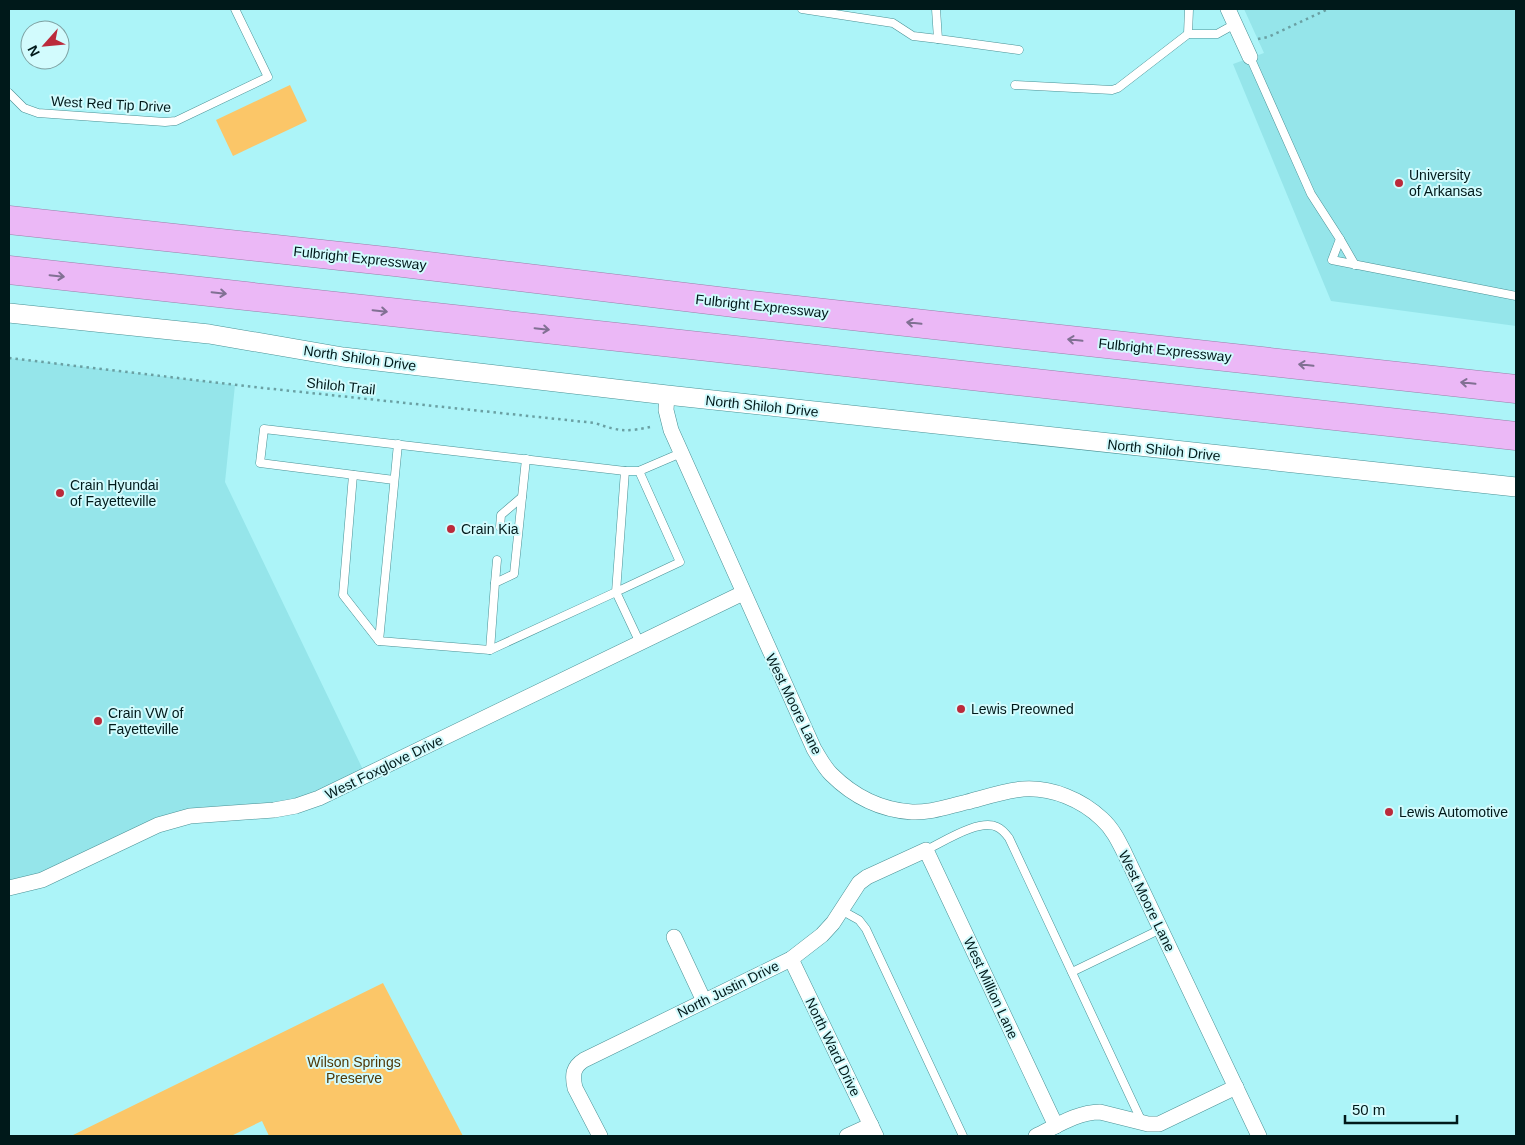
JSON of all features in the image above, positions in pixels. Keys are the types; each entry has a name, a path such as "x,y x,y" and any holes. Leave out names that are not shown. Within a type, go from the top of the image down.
{"highway":[{"name":"Fulbright Expressway","path":"9,220 395,262 761,306 1516,388"},
{"path":"9,270 1516,436"}],"street":[{"path":"1228,9 1250,56"},
{"name":"North Shiloh Drive","path":"9,313 209,334 343,357 667,395 1516,486"},
{"name":"West Moore Lane","path":"667,395 666,410 681,453 814,749 830,773 851,791 872,804 893,810 931,811 1024,789 1045,790 1065,796 1086,807 1103,820 1115,835 1259,1136"},
{"name":"West Foxglove Drive","path":"9,888 42,880 158,825 190,816 274,810 296,806 319,798 743,593"},
{"name":"North Justin Drive","path":"600,1136 575,1088 573,1080 577,1064 791,959 822,935 858,883 926,850"},
{"name":"West Million Lane","path":"926,850 1056,1126"},
{"path":"674,938 704,1001"},
{"name":"North Ward Drive","path":"791,959 873,1130"},
{"path":"1036,1136 1084,1113 1092,1112 1159,1124 1236,1087"},
{"path":"847,1136 873,1130"}],"lane":[{"name":"West Red Tip Drive","path":"9,93 24,108 38,113 165,122 176,121 268,77 235,9"},
{"path":"802,9 893,23 913,36 1019,50"},
{"path":"936,9 938,39"},
{"path":"1188,34 1189,9"},
{"path":"1015,85 1112,90 1118,88 1188,34 1217,34 1235,24"},
{"path":"1250,56 1311,194 1356,264"},
{"path":"1340,239 1332,260 1516,296"},
{"path":"394,480 260,463 264,429 625,471 640,471 681,453"},
{"path":"379,641 398,444"},
{"path":"495,583 514,574 526,459"},
{"path":"625,471 616,592 640,643"},
{"path":"353,474 343,595 379,641 490,650 680,562 640,471"},
{"path":"500,527 501,515 522,497"},
{"path":"490,650 496,560"},
{"path":"926,850 976,826 987,824 997,826 1004,831 1009,838 1142,1122"},
{"path":"841,910 859,920 866,929 963,1136"},
{"path":"1072,972 1161,929"}],"path":[{"path":"1255,39 1268,37 1328,9"},
{"name":"Shiloh Trail","path":"9,358 254,387 594,423 614,430 638,429 669,422"}],"shaded area":[{"name":"University of Arkansas","path":"1244,9 1516,9 1516,326 1331,301 1233,64 1264,53"},
{"path":"9,358 235,385 225,482 366,776 319,798 190,816 9,888"}],"green space":[{"path":"290,85 307,121 233,156 216,120"},
{"name":"Wilson Springs Preserve","path":"383,983 463,1136 269,1136 262,1121 231,1136 71,1136"}],"place":[{"name":"University of Arkansas","path":"1399,183"},
{"name":"Crain Hyundai of Fayetteville","path":"60,493"},
{"name":"Crain Kia","path":"451,529"},
{"name":"Lewis Preowned","path":"961,709"},
{"name":"Crain VW of Fayetteville","path":"98,721"},
{"name":"Lewis Automotive","path":"1389,812"}]}
